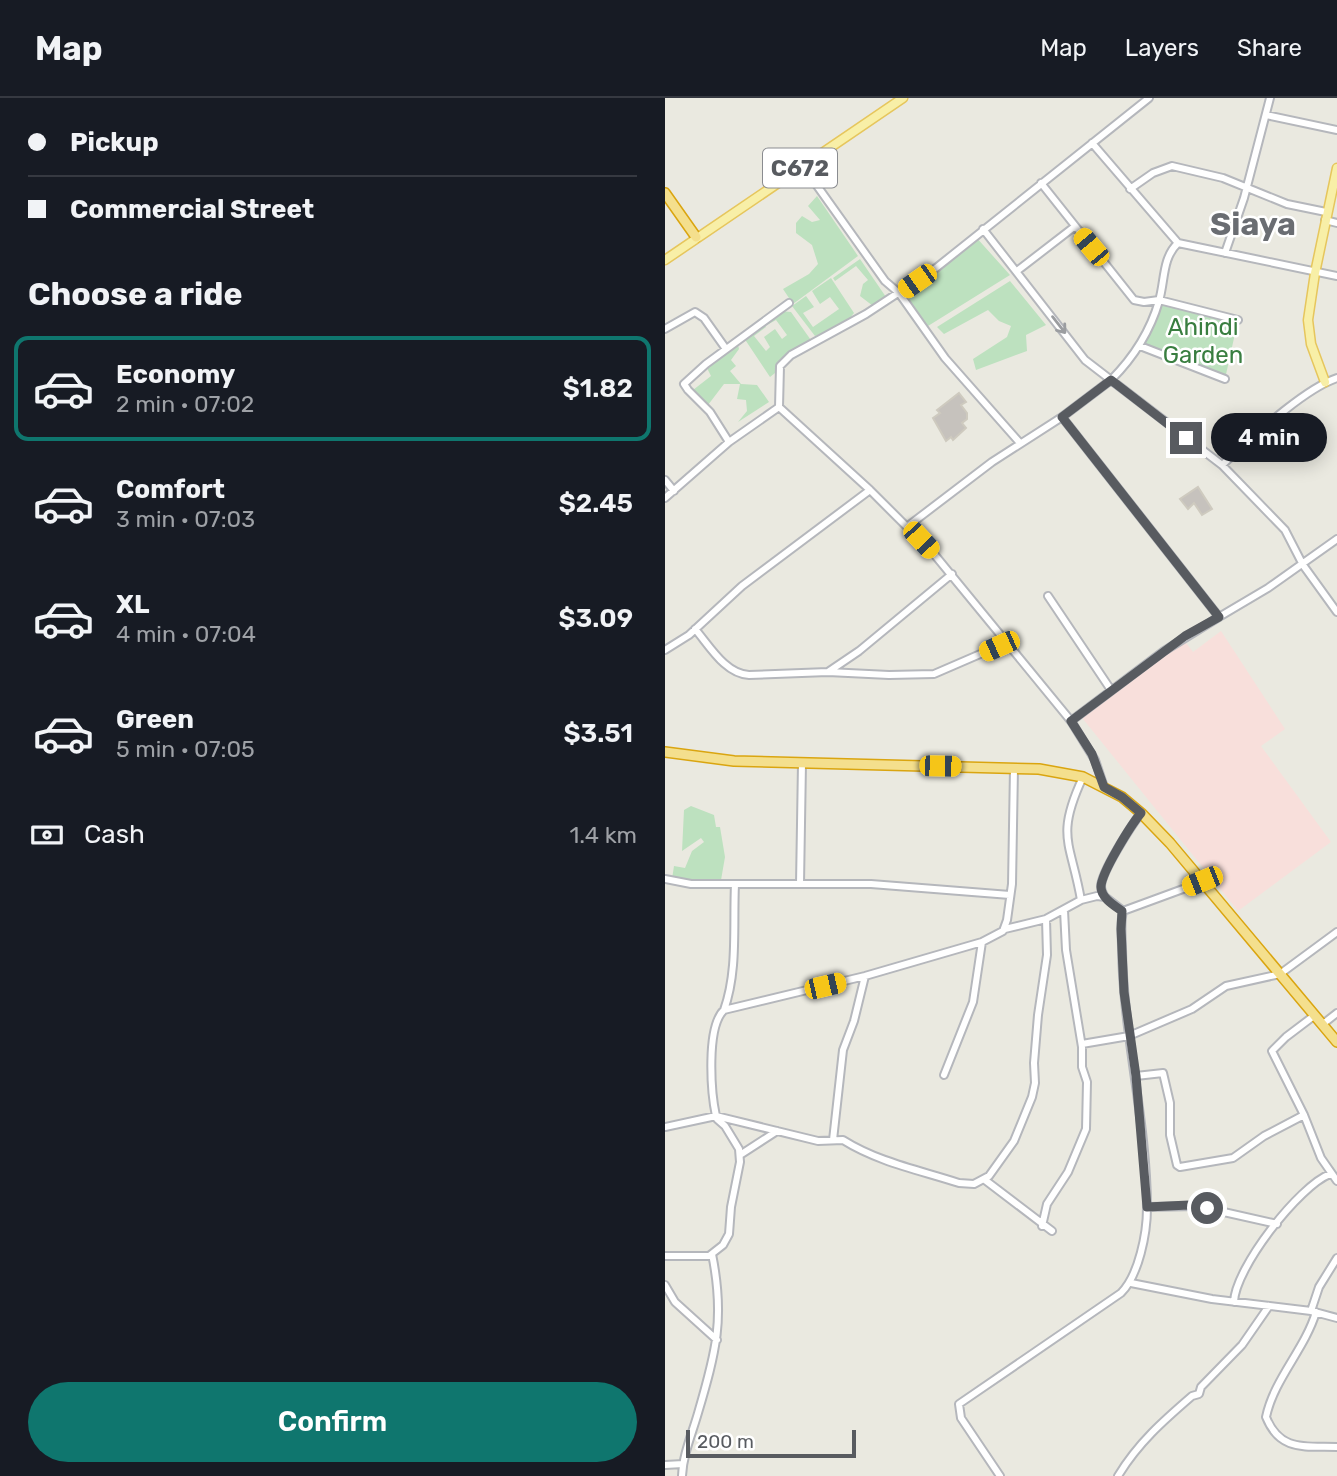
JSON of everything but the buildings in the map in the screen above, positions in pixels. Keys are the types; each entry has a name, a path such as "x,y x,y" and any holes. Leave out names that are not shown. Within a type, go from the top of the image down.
{"highway":[{"path":"665,193 696,237"},
{"path":"665,752 722,760 1039,769 1083,777 1122,797 1141,813 1202,881 1337,1042"}],"main road":[{"name":"C672","path":"665,260 903,98"},
{"path":"1325,382 1308,331 1315,272 1326,216 1333,198 1337,168"}],"street":[{"path":"1104,787 1092,754 1071,721 952,574 908,526 779,407 779,376 783,361 899,293 1149,98"},
{"path":"1225,253 1247,187 1270,98"},
{"path":"1266,115 1337,130"},
{"path":"1092,143 1178,243 1337,276"},
{"path":"803,166 885,281 899,293 944,358 1020,443"},
{"path":"1130,189 1153,173 1172,166 1223,178 1287,204 1326,216 1337,223"},
{"path":"1041,183 1134,300 1159,300 1238,320"},
{"path":"1017,271 1074,227"},
{"path":"983,229 1085,360 1222,465 1277,520 1293,541 1303,565 1337,612"},
{"path":"908,526 1111,380 1140,346 1159,300 1170,254 1178,243"},
{"path":"729,442 710,412 684,383 789,303"},
{"path":"665,329 695,312 704,318 726,349"},
{"path":"1140,346 1225,379"},
{"path":"1222,465 1325,382 1337,378"},
{"path":"665,498 729,442 779,407"},
{"path":"1062,417 1219,617"},
{"path":"665,480 674,491"},
{"path":"665,650 695,628 742,586 870,490"},
{"path":"1071,721 1185,636 1303,565 1337,539"},
{"path":"828,672 859,651 952,574"},
{"path":"1048,596 1111,690"},
{"path":"695,628 724,663 744,675 828,672 934,674 1008,642"},
{"path":"800,884 802,763"},
{"path":"1005,929 1010,895 1014,768"},
{"path":"1081,900 1069,854 1066,827 1067,815 1083,777"},
{"path":"1122,911 1105,897 1101,888 1105,873 1127,832 1141,813"},
{"path":"665,879 691,884 871,884 1010,895"},
{"path":"1122,911 1202,881"},
{"path":"665,1256 702,1257 712,1254 723,1245 729,1234 740,1155 725,1126 714,1116 712,1056 716,1021 724,1010 730,992 735,884"},
{"path":"724,1010 865,976 982,942 1005,929 1046,919 1081,900 1105,897"},
{"path":"1042,1226 1047,1204 1068,1172 1086,1129 1087,1082 1073,1000 1071,964 1066,950 1064,910"},
{"path":"1000,1476 961,1418 958,1404 1121,1293 1131,1283 1147,1207 1136,1076 1123,984 1122,911"},
{"path":"665,1127 714,1116 827,1143 843,1140 854,1148 891,1163 967,1185 985,1180 1014,1141 1033,1090 1038,1015 1047,955 1046,919"},
{"path":"1081,1044 1129,1036 1192,1009 1226,986 1249,978 1280,974 1337,932"},
{"path":"944,1075 973,1002 982,942"},
{"path":"833,1140 843,1050 854,1021 865,976"},
{"path":"1323,1024 1337,1013"},
{"path":"1315,1015 1272,1051 1331,1174 1337,1181"},
{"path":"1136,1076 1163,1073 1170,1103 1173,1148 1177,1166 1180,1167 1233,1158 1269,1133 1304,1115"},
{"path":"740,1155 777,1131"},
{"path":"1234,1302 1234,1292 1241,1279 1277,1224 1312,1183 1331,1174"},
{"path":"985,1180 1052,1231"},
{"path":"1147,1207 1197,1206 1277,1224"},
{"path":"682,1476 717,1339 720,1305 712,1254"},
{"path":"1337,1258 1319,1287 1308,1332 1271,1402 1266,1417 1277,1436 1288,1443 1337,1447"},
{"path":"1131,1283 1234,1302 1313,1311 1337,1318"},
{"path":"665,1285 675,1301 717,1339"},
{"path":"1118,1476 1137,1447 1156,1426 1192,1396 1199,1394 1201,1387 1242,1345 1269,1306"},
{"path":"665,1465 683,1464"}],"shaded area":[{"path":"1221,631 1285,729 1261,746 1331,842 1238,911 1079,714 1183,639 1193,652"}],"green space":[{"path":"817,196 858,256 793,304 783,289 809,274 818,264 812,245 796,233 796,223 802,216 812,222 820,220 808,206"},
{"path":"975,236 1010,275 928,326 904,293"},
{"path":"860,259 886,297 873,306 860,296 863,284 868,280 856,266 835,281 833,278"},
{"path":"831,278 854,313 844,325 815,336 792,306 806,296 814,307 803,313 813,327 839,309 830,297 820,304 812,291"},
{"path":"1010,281 1046,325 1026,335 1027,351 976,370 973,359 1007,337 1011,326 999,321 988,310 944,334 937,327"},
{"name":"Ahindi Garden","path":"1159,300 1238,320 1225,379 1143,348"},
{"path":"780,311 791,312 813,343 770,377 744,338 764,324 766,327 754,336 766,351 770,347 764,337 775,329 782,339 787,335 776,320 767,325 765,323"},
{"path":"738,345 739,349 731,360 736,366 730,371 741,384 757,385 769,402 738,422 747,411 746,400 737,399 740,384 724,384 708,405 693,390 711,376 707,368"},
{"path":"691,806 714,815 716,827 720,827 725,857 720,886 672,879 674,866 685,868 692,851 704,842 701,838 682,851 684,810"}],"district":[{"name":"Siaya","path":"1253,224"}],"route":[{"path":"1186,438 1111,380 1062,417 1219,617 1185,636 1071,721 1092,754 1104,787 1122,797 1141,813 1131,825 1105,873 1101,888 1105,897 1122,911 1124,992 1136,1076 1147,1207 1189,1205 1207,1208"}]}
